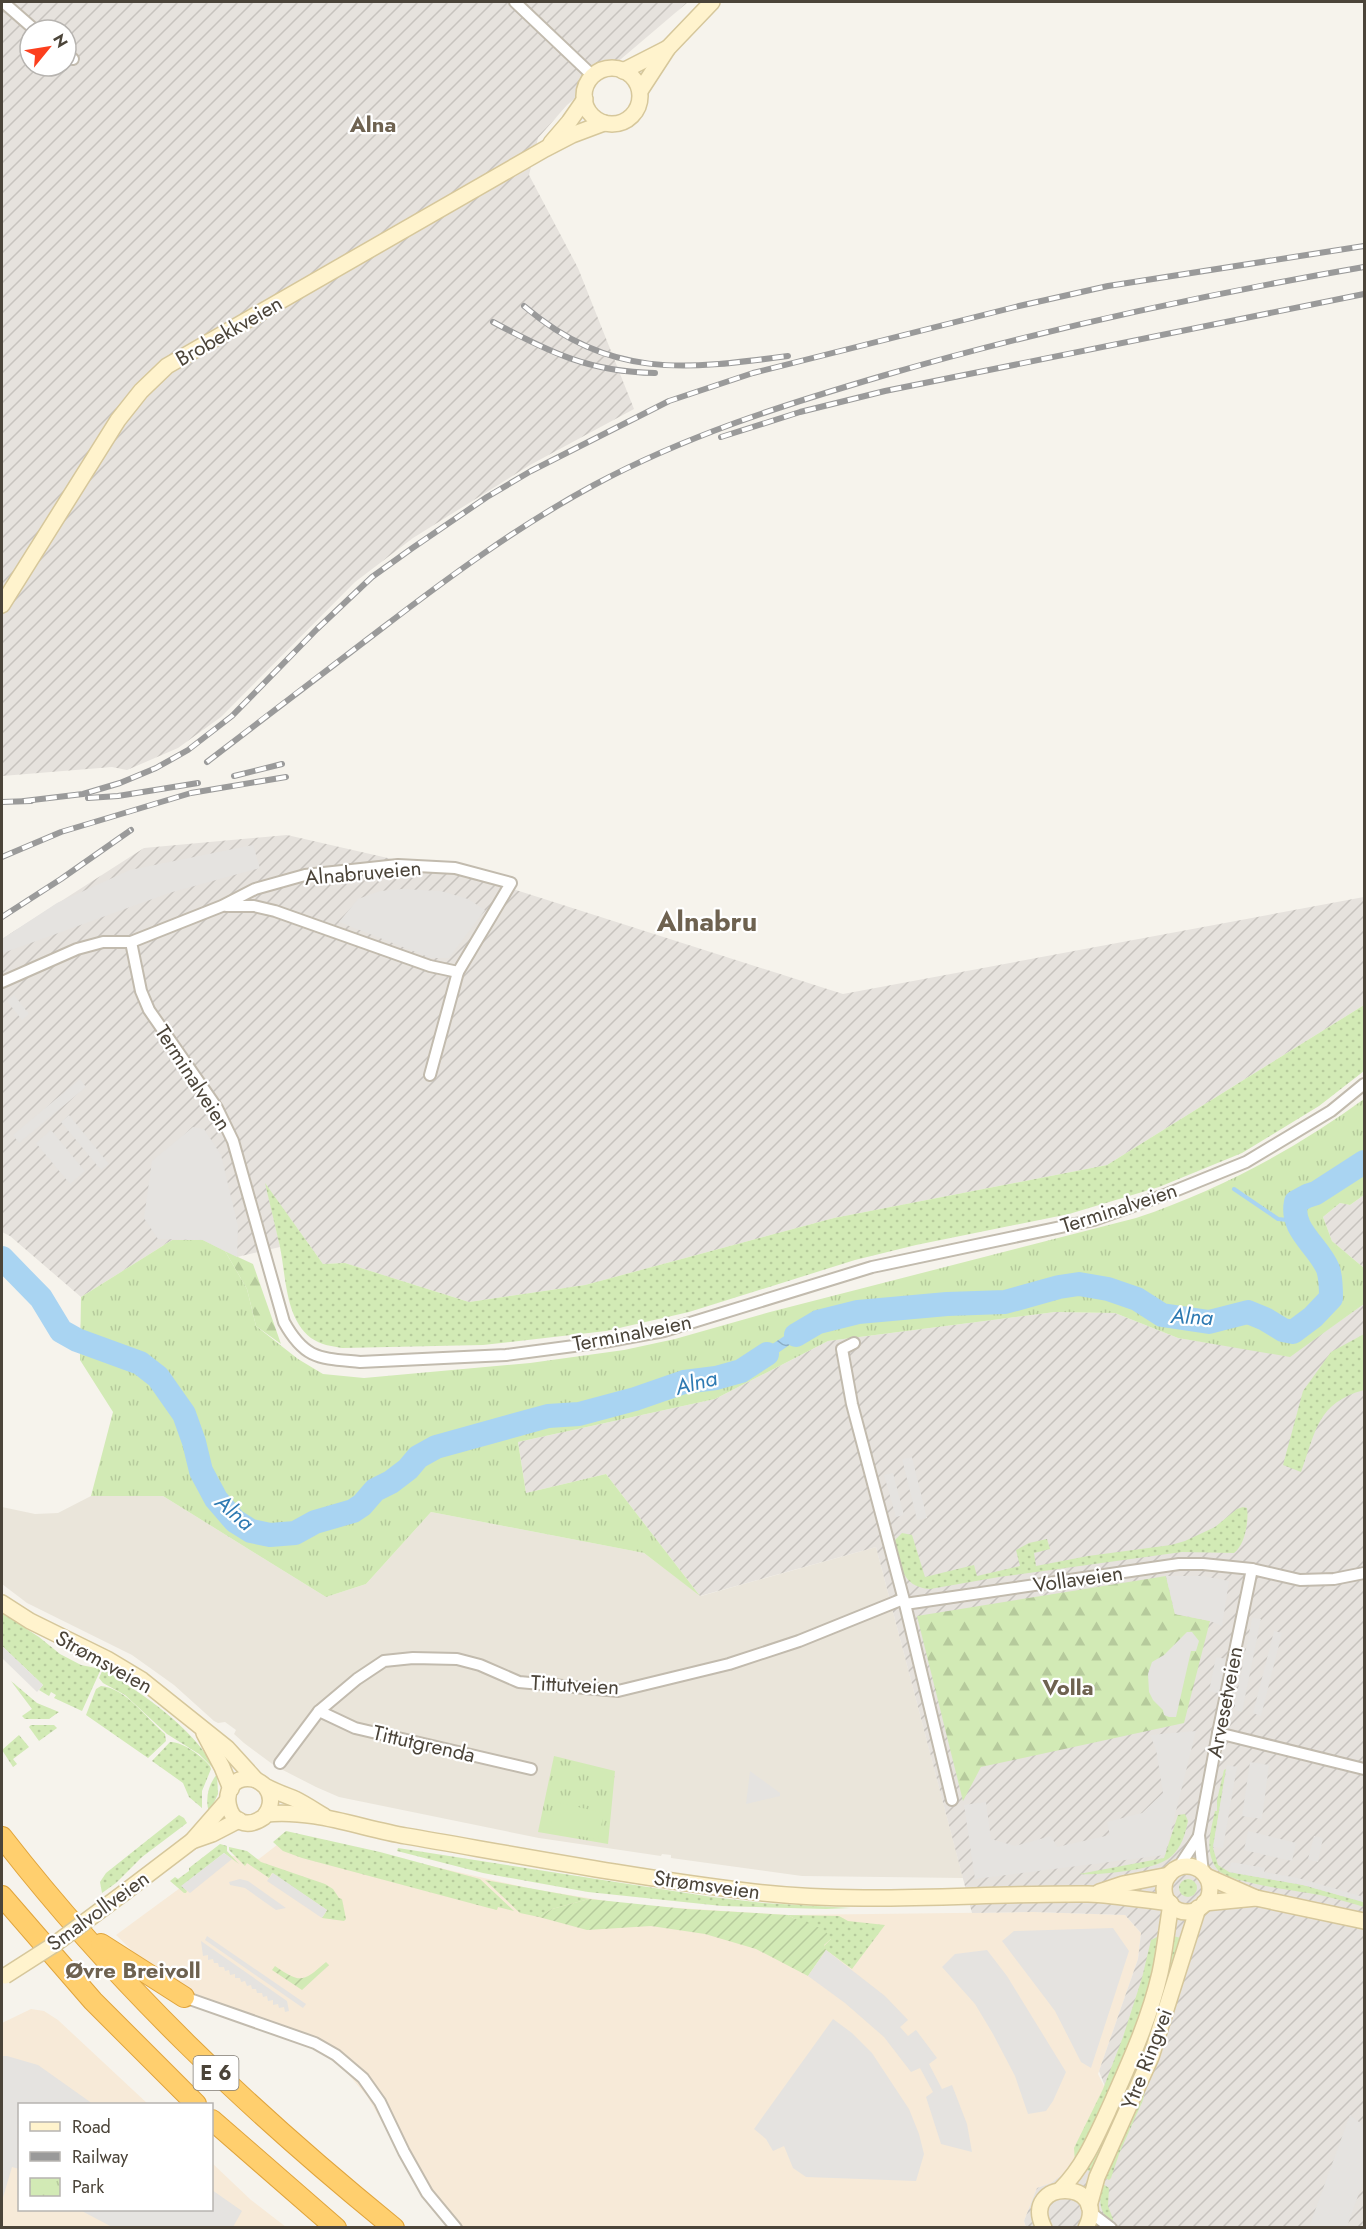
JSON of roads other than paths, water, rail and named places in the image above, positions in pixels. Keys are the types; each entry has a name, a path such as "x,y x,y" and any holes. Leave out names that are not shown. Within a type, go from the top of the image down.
{"highway":[{"name":"E 6","path":"2,1837 78,1929 164,2023 243,2099 394,2228"},
{"name":"E 6","path":"2,1896 93,2001 195,2103"},
{"path":"78,1929 184,1997"},
{"name":"E 6","path":"213,2121 336,2228"}],"main road":[{"path":"640,91 634,79 623,71 608,69 593,76 588,83 585,99 588,109 595,118 604,123 622,123 631,117 639,103 640,91 668,48 712,2"},
{"path":"623,71 668,48"},
{"name":"Brobekkveien","path":"545,149 569,122 585,99"},
{"name":"Brobekkveien","path":"2,605 118,420 133,399 156,375 183,356 545,149 572,135 604,123"},
{"name":"Strømsveien","path":"2,1603 30,1621 126,1670 169,1700 227,1748 260,1783 329,1819"},
{"name":"Strømsveien","path":"201,1728 222,1767 229,1795"},
{"path":"239,1781 260,1783 269,1791 271,1803 266,1814 256,1821 239,1820 232,1814 229,1795 239,1781"},
{"name":"Smalvollveien","path":"3,1977 55,1944 192,1841 229,1795"},
{"name":"Strømsveien","path":"266,1814 291,1813 329,1819 372,1830 536,1859 758,1892 883,1898 1090,1894 1170,1904"},
{"name":"Smalvollveien","path":"192,1841 239,1820"},
{"path":"1256,1898 1201,1906 1192,1911 1181,1910 1170,1904 1164,1892 1173,1871 1191,1866 1256,1898 1365,1921"},
{"name":"Strømsveien","path":"1090,1894 1173,1871"},
{"path":"1201,1906 1210,1890 1205,1874"},
{"name":"Ytre Ringvei","path":"1042,2226 1040,2210 1042,2203 1051,2193 1060,2189 1072,2178 1091,2147 1135,2050 1160,1973 1170,1904"},
{"name":"Ytre Ringvei","path":"1086,2228 1097,2177 1150,2057 1201,1906"},
{"path":"1060,2189 1068,2189 1081,2195 1089,2209"}],"street":[{"path":"3,2 21,18"},
{"path":"516,2 593,76"},
{"name":"Alnabruveien","path":"2,982 91,944 131,942 222,906 255,889 305,875 398,865 455,868 511,884 458,972 430,1075"},
{"name":"Alnabruveien","path":"222,906 254,906 275,911 430,966 458,972"},
{"name":"Terminalveien","path":"131,942 141,991 149,1010 218,1108 233,1141 284,1322 295,1341 303,1349 311,1354 338,1360 360,1362 506,1355 664,1331 872,1267 1094,1220 1246,1162 1331,1111 1365,1084"},
{"path":"854,1343 842,1349 852,1404 904,1602 952,1800"},
{"name":"Vollaveien","path":"904,1602 1179,1564 1252,1569 1300,1580 1334,1579 1365,1573"},
{"name":"Arvesetveien","path":"1205,1874 1199,1835 1252,1569"},
{"name":"Tittutveien","path":"280,1763 319,1711 357,1679 384,1661 413,1658 457,1659 480,1665 519,1682 618,1691 729,1664 904,1602"},
{"name":"Tittutgrenda","path":"319,1711 355,1728 531,1769"},
{"path":"1218,1733 1365,1769"},
{"name":"Arvesetveien","path":"1173,1871 1199,1835"},
{"path":"184,1997 315,2043 336,2055 363,2078 380,2102 427,2193 456,2228"},
{"path":"1089,2209 1111,2228"}],"water":[{"name":"Alna","path":"822,1315 826,1326 793,1342 743,1376 739,1366 786,1335"}],"waterway":[{"name":"Alna","path":"796,1335 818,1322 858,1312 947,1304 1005,1302 1059,1287 1079,1284 1108,1289 1137,1299 1162,1315 1209,1322 1248,1312 1283,1330 1293,1332 1313,1317 1331,1298 1328,1269 1297,1221 1296,1202 1316,1193 1364,1162"},
{"path":"1234,1189 1278,1219 1297,1221"},
{"name":"Alna","path":"2,1258 41,1298 61,1331 77,1340 140,1363 158,1377 184,1414 201,1471 216,1499 235,1521 251,1531 270,1535 295,1533 315,1522 353,1511 362,1505 375,1490 391,1482 408,1469 418,1457 436,1447 548,1416 579,1414 635,1399 684,1382 716,1378 741,1371 767,1354"}],"railway":[{"path":"24,801 83,794 120,783 156,768 188,750 232,716 317,629 372,577 487,497 531,471 669,401 753,373 1108,286 1364,246"},
{"path":"207,762 484,553 538,517 594,485 663,451 808,398 941,359 1182,302 1364,267"},
{"path":"721,437 800,412 885,391 1364,294"},
{"path":"524,306 556,330 587,347 618,358 649,364 681,366 788,356"},
{"path":"493,322 570,358 610,369 655,373"},
{"path":"234,776 282,764"},
{"path":"2,857 61,832 191,793 286,777"},
{"path":"88,798 118,796 198,783"},
{"path":"2,802 31,801"},
{"path":"2,917 131,830"}],"district":[{"name":"Alna","path":"373,124"},
{"name":"Alnabru","path":"707,922"},
{"name":"Volla","path":"1068,1687"},
{"name":"Øvre Breivoll","path":"133,1970"}]}
